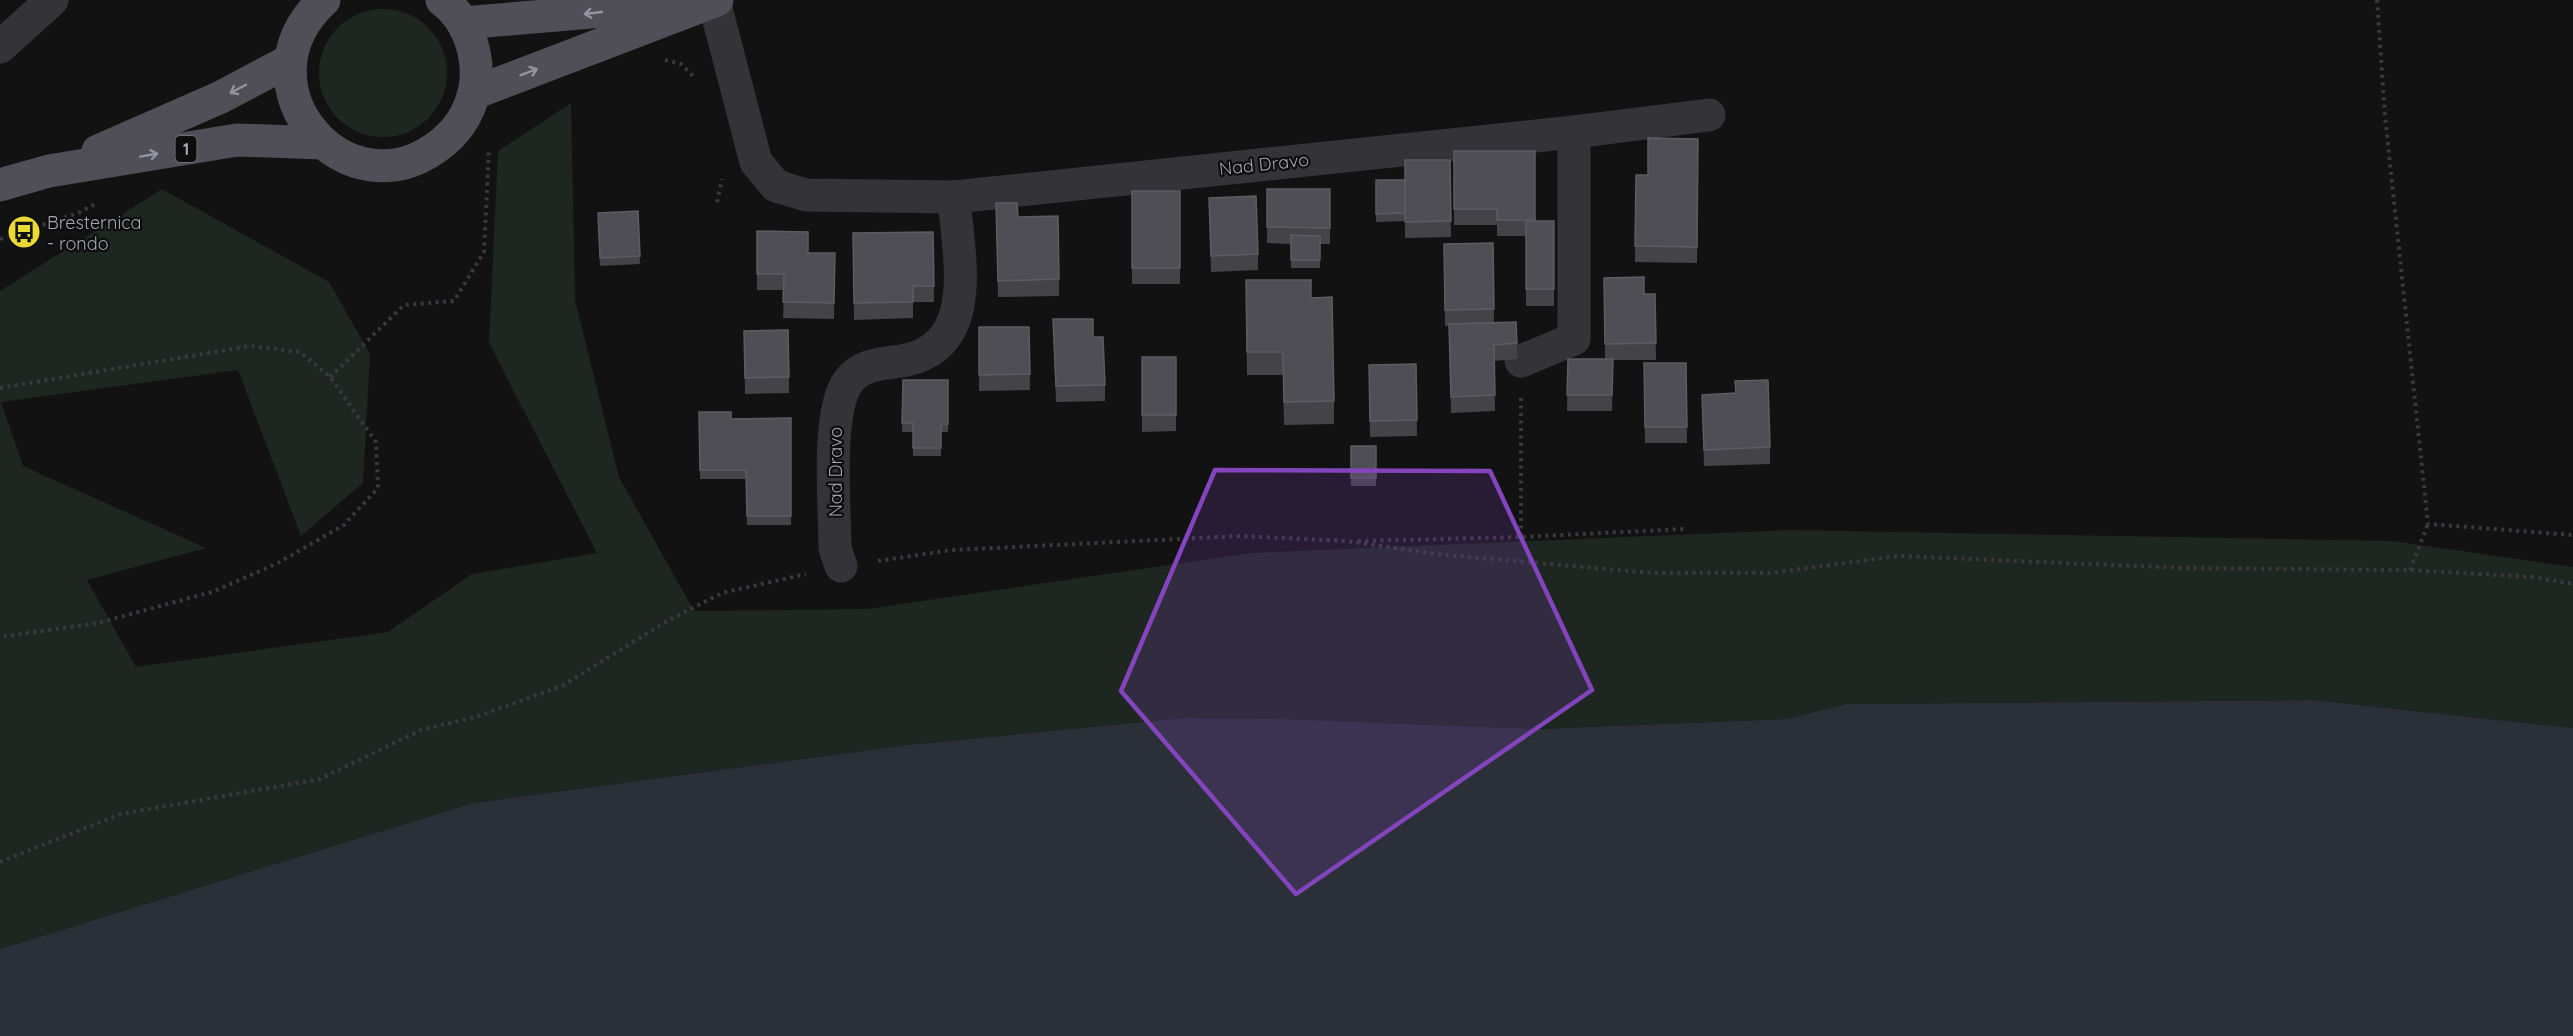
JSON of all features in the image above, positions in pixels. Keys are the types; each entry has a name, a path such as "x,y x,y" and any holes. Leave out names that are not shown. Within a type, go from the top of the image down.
{"main road":[{"path":"716,0 474,93 477,69 473,46 453,12 716,0"},
{"path":"314,4 296,35 290,62 290,89 300,116 314,136 323,143"},
{"name":"1","path":"50,171 221,98 290,62"},
{"name":"1","path":"0,184 50,171 237,140 323,143 334,152 357,162 383,165 408,162 432,152 451,135 466,116 474,93"}],"street":[{"path":"0,46 52,0"},
{"name":"Nad Dravo","path":"716,0 756,162 776,186 806,195 954,197 1574,132 1709,115"},
{"path":"1521,361 1574,339 1574,132"},
{"name":"Nad Dravo","path":"841,566 835,548 835,417 848,382 864,367 915,358 941,344 954,322 961,304 954,197"}],"path":[{"path":"2377,0 2385,116 2428,524 2410,570"},
{"path":"330,377 404,306 454,302 484,252 490,136"},
{"path":"0,388 250,346 300,352 330,377 376,441 379,467 378,488 344,525 278,563 212,592 98,623 0,637"},
{"path":"1521,361 1521,537"},
{"path":"2428,524 2573,535"},
{"path":"0,862 121,814 320,779 421,729 476,717 562,686 668,621 722,593 841,566 952,549 1240,536 1347,541 1521,537 1684,529"},
{"path":"1347,541 1436,554 1652,573 1770,573 1899,555 2172,567 2410,570 2532,577 2573,584"}],"highlighted area":[{"path":"1215,470 1490,471 1592,690 1296,894 1121,691"}],"shaded area":[{"path":"383,9 407,14 428,28 442,49 447,73 442,97 428,118 407,132 383,137 359,132 338,118 324,97 319,73 324,49 338,28 359,14"},
{"path":"571,103 575,300 619,477 694,611 867,609 1251,553 1790,530 2392,541 2573,567 2573,728 2314,700 1846,704 1786,719 1538,729 1282,719 1183,718 907,745 473,803 0,949 0,291 162,189 329,282 370,354 363,483 301,536 238,370 1,402 23,466 206,548 87,580 136,667 388,632 472,574 597,553 489,343 498,151"},
{"path":"2314,700 2573,728 2573,1036 0,1036 0,949 473,803 907,745 1183,718 1282,719 1538,729 1786,719 1846,704"}],"building":[{"path":"1648,138 1698,139 1697,247 1635,246 1636,175 1648,175"},
{"path":"1454,151 1535,151 1535,220 1497,220 1497,209 1454,209"},
{"path":"1405,160 1450,160 1451,221 1405,222"},
{"path":"1376,180 1405,180 1405,213 1376,214"},
{"path":"1267,189 1330,189 1330,228 1267,227"},
{"path":"1132,191 1180,191 1180,268 1132,268"},
{"path":"1256,196 1258,254 1211,256 1209,198"},
{"path":"996,203 1017,203 1018,217 1058,216 1059,279 998,281"},
{"path":"638,211 640,256 600,258 598,213"},
{"path":"1526,221 1554,221 1554,289 1526,289"},
{"path":"757,231 808,232 808,253 835,253 834,303 783,302 784,274 757,274"},
{"path":"933,232 934,286 913,286 913,302 854,303 853,233"},
{"path":"1291,235 1320,236 1320,260 1291,260"},
{"path":"1493,243 1494,309 1445,310 1444,244"},
{"path":"1644,277 1644,294 1655,294 1656,343 1605,344 1604,278"},
{"path":"1246,280 1311,280 1311,298 1332,297 1334,401 1284,402 1283,352 1247,352"},
{"path":"1053,319 1093,319 1093,337 1103,337 1105,385 1056,386"},
{"path":"1516,322 1517,343 1494,345 1495,395 1451,397 1449,324"},
{"path":"979,327 1029,327 1030,374 979,375"},
{"path":"788,330 789,377 745,378 744,331"},
{"path":"1142,357 1176,357 1176,415 1142,415"},
{"path":"1568,359 1613,359 1612,395 1567,395"},
{"path":"1644,363 1686,363 1687,427 1645,427"},
{"path":"1416,364 1417,420 1370,421 1369,365"},
{"path":"903,380 948,380 948,424 941,424 941,448 913,448 913,423 902,423"},
{"path":"1768,380 1770,447 1704,450 1702,395 1736,393 1735,381"},
{"path":"699,412 731,412 731,419 791,418 791,516 747,516 746,470 700,470"},
{"path":"1351,446 1376,446 1376,478 1351,478"}],"place":[{"name":"Bresternica - rondo","path":"24,232"}]}
